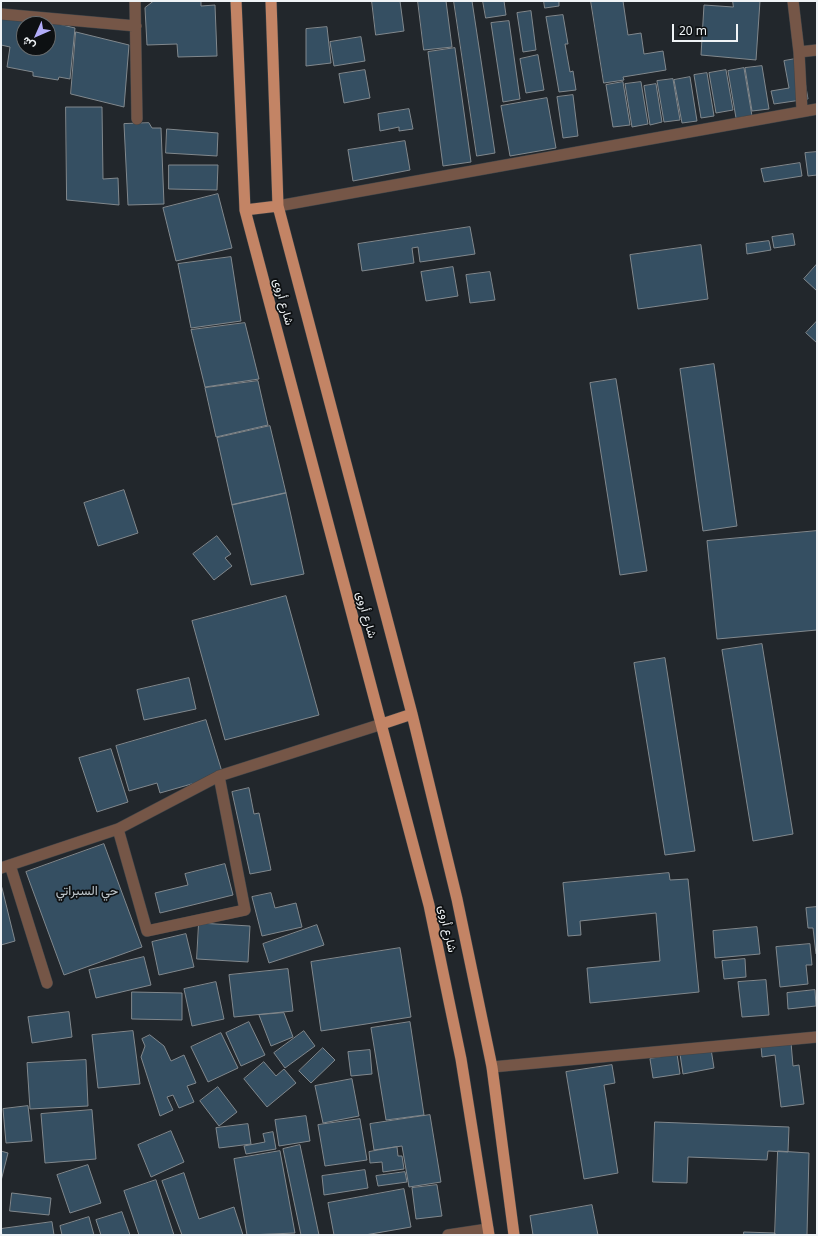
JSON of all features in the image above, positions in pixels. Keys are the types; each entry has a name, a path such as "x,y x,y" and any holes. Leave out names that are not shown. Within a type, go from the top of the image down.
{"main road":[{"name":"شارع أروى","path":"236,1 245,210 429,905 461,1060 488,1232"},
{"name":"شارع أروى","path":"271,1 278,206 412,714 457,899 492,1067 514,1235"},
{"path":"245,210 278,206"},
{"path":"382,724 412,714"}],"street":[{"path":"135,1 137,119"},
{"path":"793,1 799,52 802,111"},
{"path":"1,14 136,26"},
{"path":"799,52 817,50"},
{"path":"278,206 817,109"},
{"path":"47,983 5,866 118,829 219,776 382,724"},
{"path":"118,829 147,931 245,910 219,776"},
{"path":"492,1067 817,1038"},
{"path":"448,1235 488,1232"}],"building":[{"path":"154,1 201,1 201,6 215,5 217,56 178,57 177,44 147,45 145,8"},
{"path":"372,1 400,1 404,31 376,35"},
{"path":"418,1 446,1 452,47 424,50"},
{"path":"454,1 472,1 495,153 477,156"},
{"path":"483,1 504,1 506,15 486,18"},
{"path":"544,1 559,1 559,6 545,8"},
{"path":"591,1 623,1 628,35 641,33 644,54 663,51 666,70 623,77 624,80 604,83"},
{"path":"733,1 760,1 756,60 701,55 704,5 733,7"},
{"path":"1,10 26,16 16,16 16,56 56,56 56,23 75,28 70,79 59,77 58,80 33,76 33,72 7,67 10,47 1,45"},
{"path":"531,11 536,50 523,52 517,13"},
{"path":"563,15 568,44 565,44 570,72 573,71 576,90 559,92 546,17"},
{"path":"509,21 520,99 503,102 491,23"},
{"path":"327,27 331,63 306,66 306,29"},
{"path":"76,32 129,45 124,107 71,94"},
{"path":"361,37 365,61 334,66 330,42"},
{"path":"455,48 471,162 443,166 428,52"},
{"path":"538,55 544,90 526,93 520,59"},
{"path":"801,58 808,99 774,104 771,91 789,88 784,61"},
{"path":"762,66 769,109 752,111 745,68"},
{"path":"744,68 752,116 736,118 728,71"},
{"path":"365,70 370,98 344,103 339,74"},
{"path":"726,70 733,110 716,113 709,73"},
{"path":"707,73 714,116 701,118 694,75"},
{"path":"690,77 697,121 682,123 674,80"},
{"path":"673,79 680,120 664,122 657,81"},
{"path":"623,82 630,125 613,127 606,85"},
{"path":"641,82 648,124 632,127 625,84"},
{"path":"656,84 662,122 650,125 644,86"},
{"path":"573,95 578,136 563,138 557,97"},
{"path":"547,98 556,148 510,156 501,106"},
{"path":"66,107 102,107 103,179 118,178 119,205 67,200"},
{"path":"409,109 413,129 399,131 399,127 380,131 378,114"},
{"path":"149,123 152,128 161,128 164,204 128,205 124,124"},
{"path":"167,129 218,133 217,156 166,153"},
{"path":"405,141 410,170 353,181 348,150"},
{"path":"817,152 817,175 808,176 805,153"},
{"path":"800,163 802,176 764,182 761,169"},
{"path":"169,165 218,165 217,190 169,189"},
{"path":"218,194 232,248 176,261 163,208"},
{"path":"470,227 475,254 420,262 418,247 412,248 414,263 362,271 358,244"},
{"path":"793,234 795,245 774,248 772,237"},
{"path":"769,241 771,250 747,254 746,244"},
{"path":"701,245 708,299 638,309 630,255"},
{"path":"231,257 241,321 191,328 178,264"},
{"path":"817,264 817,291 804,279"},
{"path":"453,267 458,296 426,301 421,272"},
{"path":"490,272 495,300 470,303 466,275"},
{"path":"817,321 817,343 806,333"},
{"path":"245,323 259,379 205,387 191,330"},
{"path":"714,364 737,526 703,531 680,369"},
{"path":"616,379 647,571 620,575 590,383"},
{"path":"258,381 268,425 216,437 205,388"},
{"path":"270,426 286,493 232,505 217,438"},
{"path":"124,490 138,533 98,546 84,503"},
{"path":"286,493 304,574 251,585 232,505"},
{"path":"817,531 817,630 717,639 707,541"},
{"path":"217,536 231,554 225,558 232,566 214,580 193,554"},
{"path":"286,596 319,715 225,740 192,621"},
{"path":"762,644 793,834 753,841 722,650"},
{"path":"665,658 695,851 665,855 634,663"},
{"path":"189,678 196,709 144,720 137,690"},
{"path":"206,720 223,775 160,793 157,783 129,791 116,746"},
{"path":"111,749 128,802 97,812 79,758"},
{"path":"249,788 254,814 259,813 271,870 250,874 232,792"},
{"path":"104,844 142,947 64,975 26,872"},
{"path":"225,864 233,895 160,913 155,893 188,885 185,874"},
{"path":"669,873 670,880 688,879 699,992 590,1003 587,968 660,961 656,913 580,921 581,935 568,936 563,883"},
{"path":"2,888 15,941 1,945 1,889"},
{"path":"271,893 275,908 296,903 302,927 262,936 252,897"},
{"path":"817,907 816,954 813,928 808,928 806,908"},
{"path":"199,923 250,926 248,962 197,959"},
{"path":"317,925 324,945 269,963 263,944"},
{"path":"757,927 760,954 715,958 713,931"},
{"path":"186,934 194,967 159,975 152,942"},
{"path":"810,944 812,965 806,965 808,984 780,987 776,947"},
{"path":"400,948 411,1017 321,1031 311,962"},
{"path":"144,957 151,985 96,998 89,970"},
{"path":"745,959 746,977 724,979 722,961"},
{"path":"288,969 293,1011 234,1017 229,975"},
{"path":"766,980 769,1015 742,1017 738,982"},
{"path":"216,982 224,1019 192,1026 184,989"},
{"path":"815,990 816,1006 788,1009 787,993"},
{"path":"132,992 182,993 182,1020 132,1019"},
{"path":"69,1012 72,1037 32,1043 28,1017"},
{"path":"284,1013 293,1037 271,1046 259,1015"},
{"path":"249,1022 265,1055 241,1066 226,1033"},
{"path":"410,1022 424,1115 386,1120 371,1028"},
{"path":"133,1031 140,1084 98,1088 92,1035"},
{"path":"304,1031 315,1046 285,1068 274,1053"},
{"path":"221,1033 238,1068 208,1082 191,1047"},
{"path":"150,1035 164,1046 171,1061 184,1055 196,1083 187,1086 194,1102 179,1108 173,1095 167,1097 173,1110 160,1116 141,1057 145,1046 142,1039"},
{"path":"791,1042 793,1066 799,1065 804,1104 781,1107 775,1055 762,1057 761,1046"},
{"path":"323,1048 335,1060 311,1083 299,1071"},
{"path":"711,1049 714,1068 683,1074 680,1054"},
{"path":"370,1050 372,1074 351,1076 348,1052"},
{"path":"677,1054 680,1074 653,1078 650,1059"},
{"path":"86,1060 88,1106 30,1109 27,1063"},
{"path":"264,1062 276,1076 284,1069 296,1083 267,1107 244,1079"},
{"path":"612,1065 615,1083 604,1085 618,1173 584,1179 566,1072"},
{"path":"352,1079 359,1116 323,1123 315,1086"},
{"path":"218,1087 237,1112 219,1126 200,1101"},
{"path":"28,1106 32,1141 6,1143 3,1109"},
{"path":"92,1110 96,1159 45,1163 41,1114"},
{"path":"430,1115 441,1182 409,1187 402,1146 374,1150 370,1124"},
{"path":"306,1116 310,1141 279,1146 275,1120"},
{"path":"360,1119 367,1160 325,1166 318,1125"},
{"path":"655,1122 789,1127 788,1152 768,1151 767,1160 688,1157 687,1183 653,1182"},
{"path":"248,1124 251,1144 219,1148 216,1128"},
{"path":"171,1131 184,1162 151,1177 138,1145"},
{"path":"273,1132 276,1149 246,1154 244,1146 265,1142 263,1134"},
{"path":"300,1145 319,1235 301,1235 283,1149"},
{"path":"397,1147 398,1156 402,1156 404,1169 383,1172 382,1162 370,1163 369,1152"},
{"path":"1,1151 8,1153 1,1181"},
{"path":"280,1151 295,1233 247,1235 234,1159"},
{"path":"778,1151 809,1153 807,1235 775,1235"},
{"path":"88,1165 101,1203 70,1213 57,1175"},
{"path":"365,1170 368,1188 324,1195 322,1176"},
{"path":"405,1172 407,1182 378,1186 376,1176"},
{"path":"184,1173 199,1219 234,1207 243,1235 182,1235 162,1181"},
{"path":"156,1180 174,1235 139,1235 124,1191"},
{"path":"437,1185 442,1216 416,1219 412,1188"},
{"path":"404,1189 411,1227 365,1235 334,1235 328,1203"},
{"path":"12,1193 51,1198 49,1215 10,1211"},
{"path":"592,1205 598,1235 533,1235 530,1216"},
{"path":"122,1212 130,1235 101,1235 96,1220"},
{"path":"89,1217 94,1235 62,1235 60,1226"},
{"path":"52,1222 54,1235 2,1235 1,1229"},
{"path":"744,1232 775,1233 775,1235 744,1235"}],"district":[{"name":"حي السبراتي","path":"87,891"}]}
